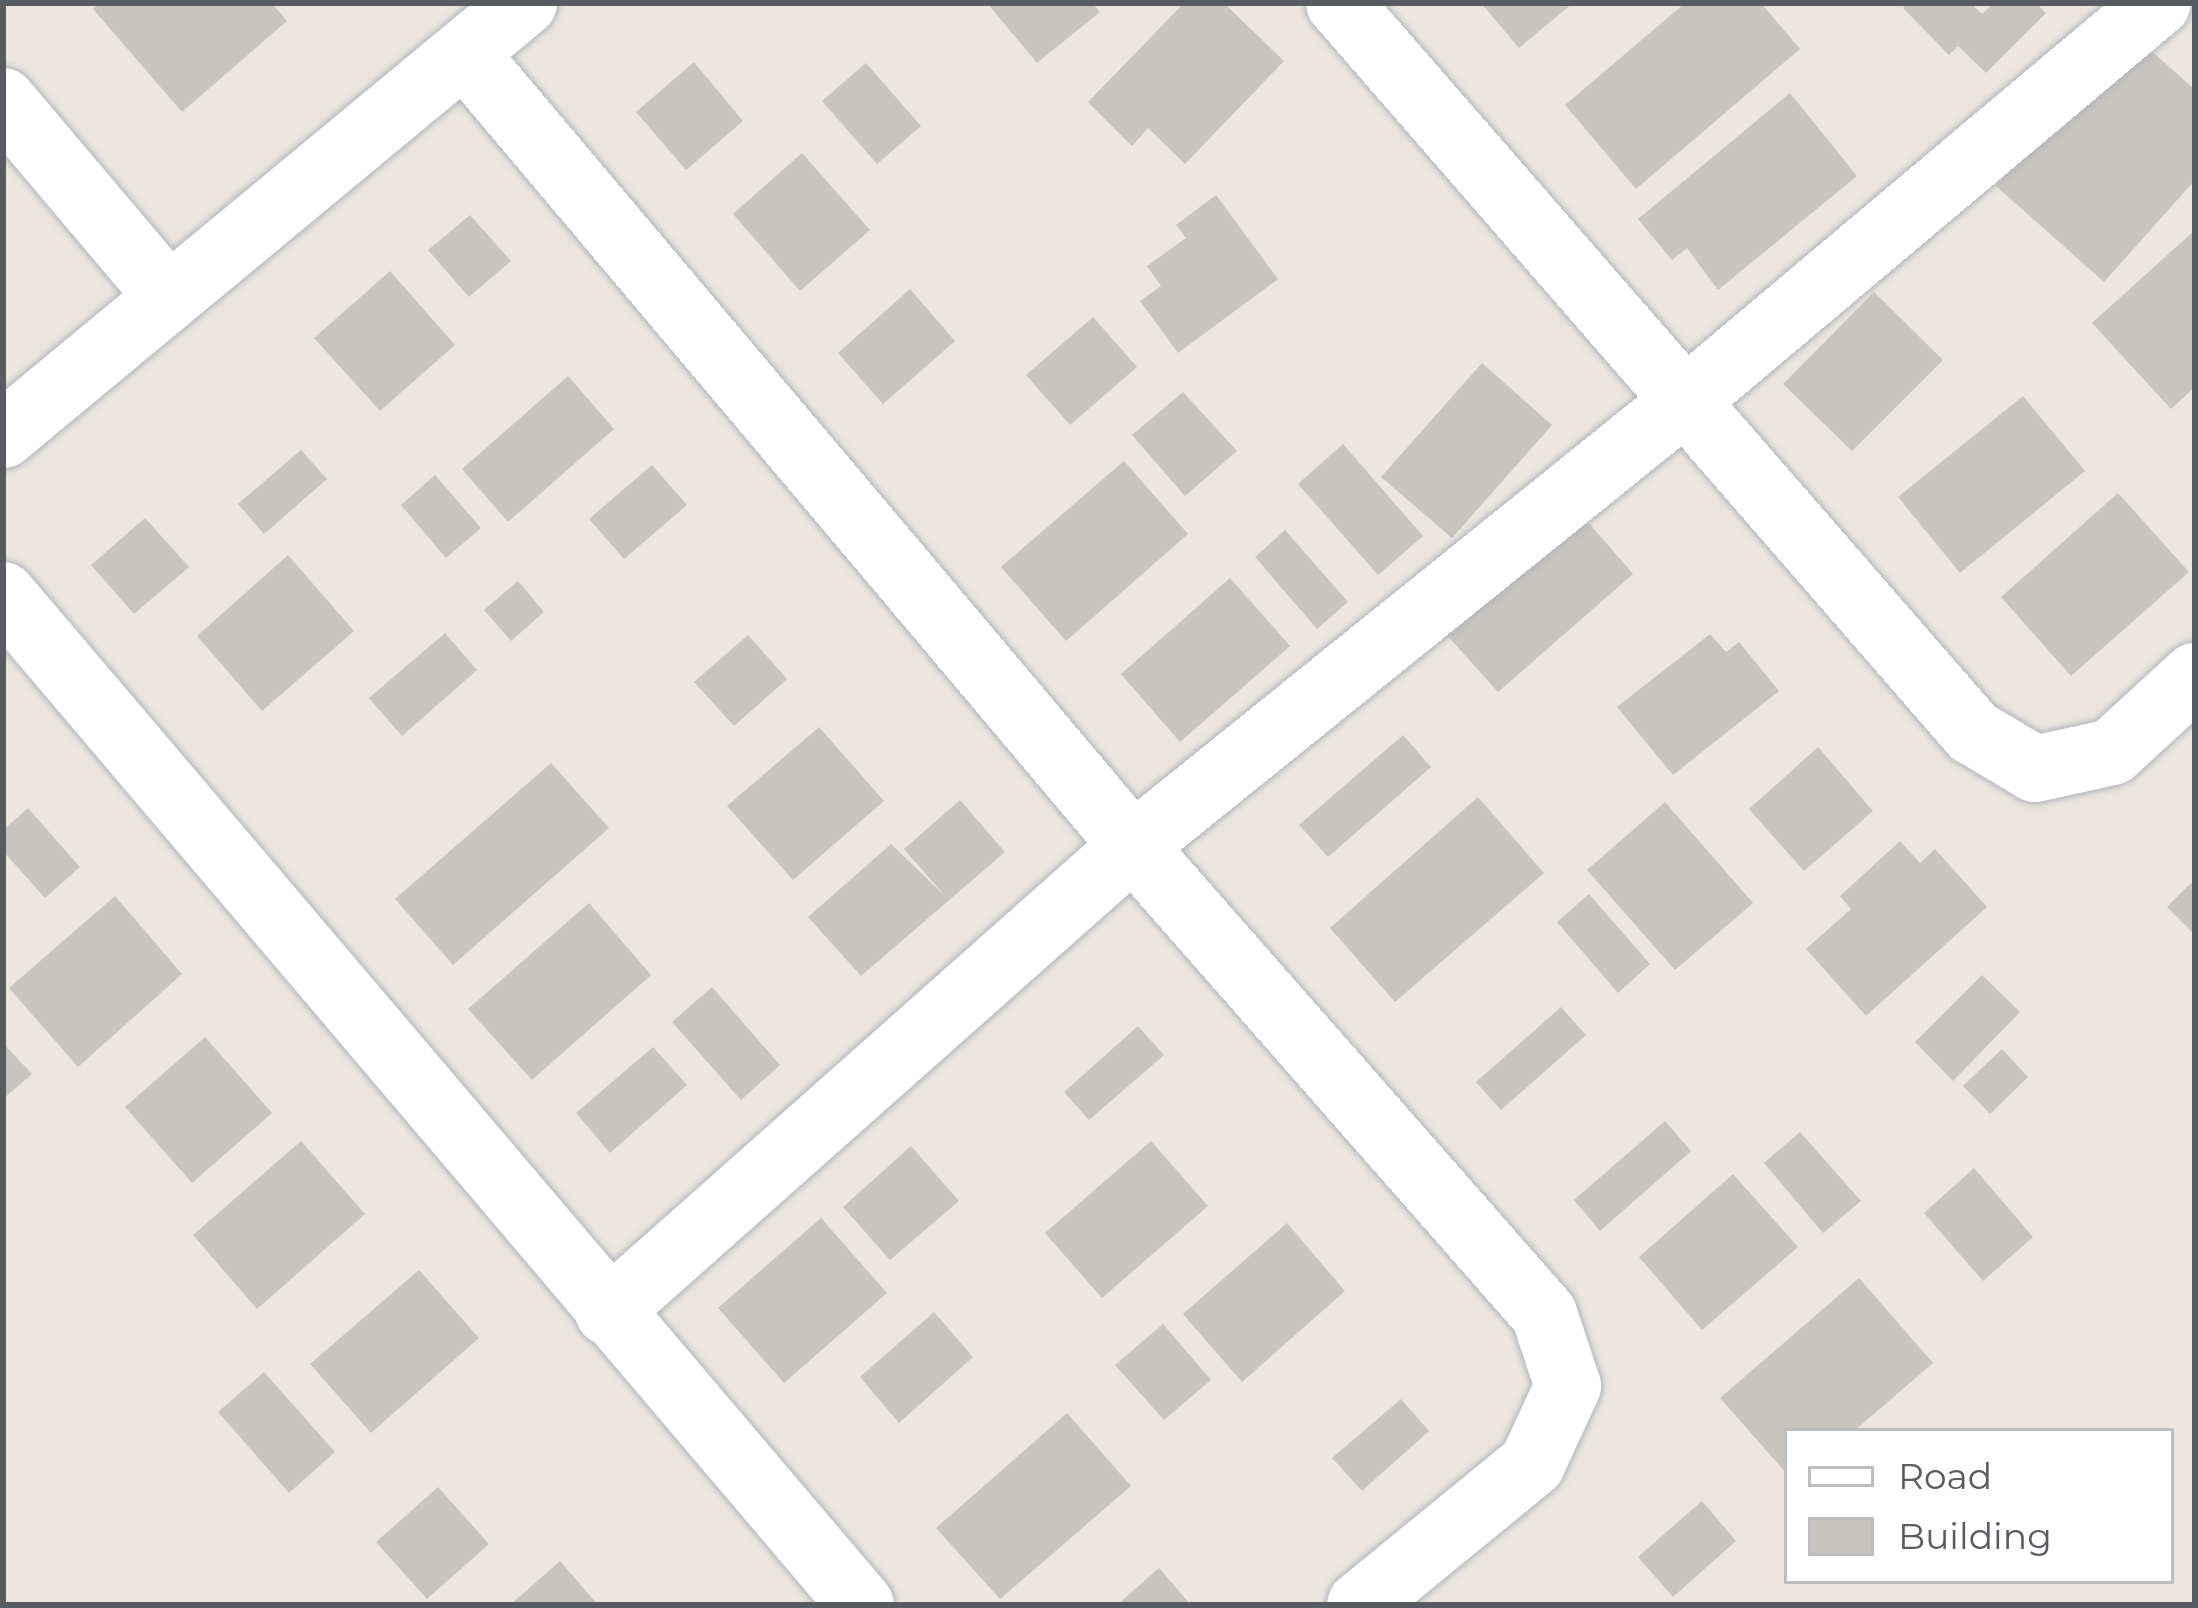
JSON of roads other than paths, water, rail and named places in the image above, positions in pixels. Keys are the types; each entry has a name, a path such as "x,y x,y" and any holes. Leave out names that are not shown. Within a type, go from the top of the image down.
{"street":[{"path":"3,435 524,3"},
{"path":"1339,3 1973,732 2035,769 2112,752 2195,676"},
{"path":"608,1312 1133,846 1685,401 2158,3"},
{"path":"466,55 1133,846 1544,1314 1568,1386 1532,1463 1360,1605"},
{"path":"3,101 168,296"},
{"path":"3,595 861,1605"}]}
